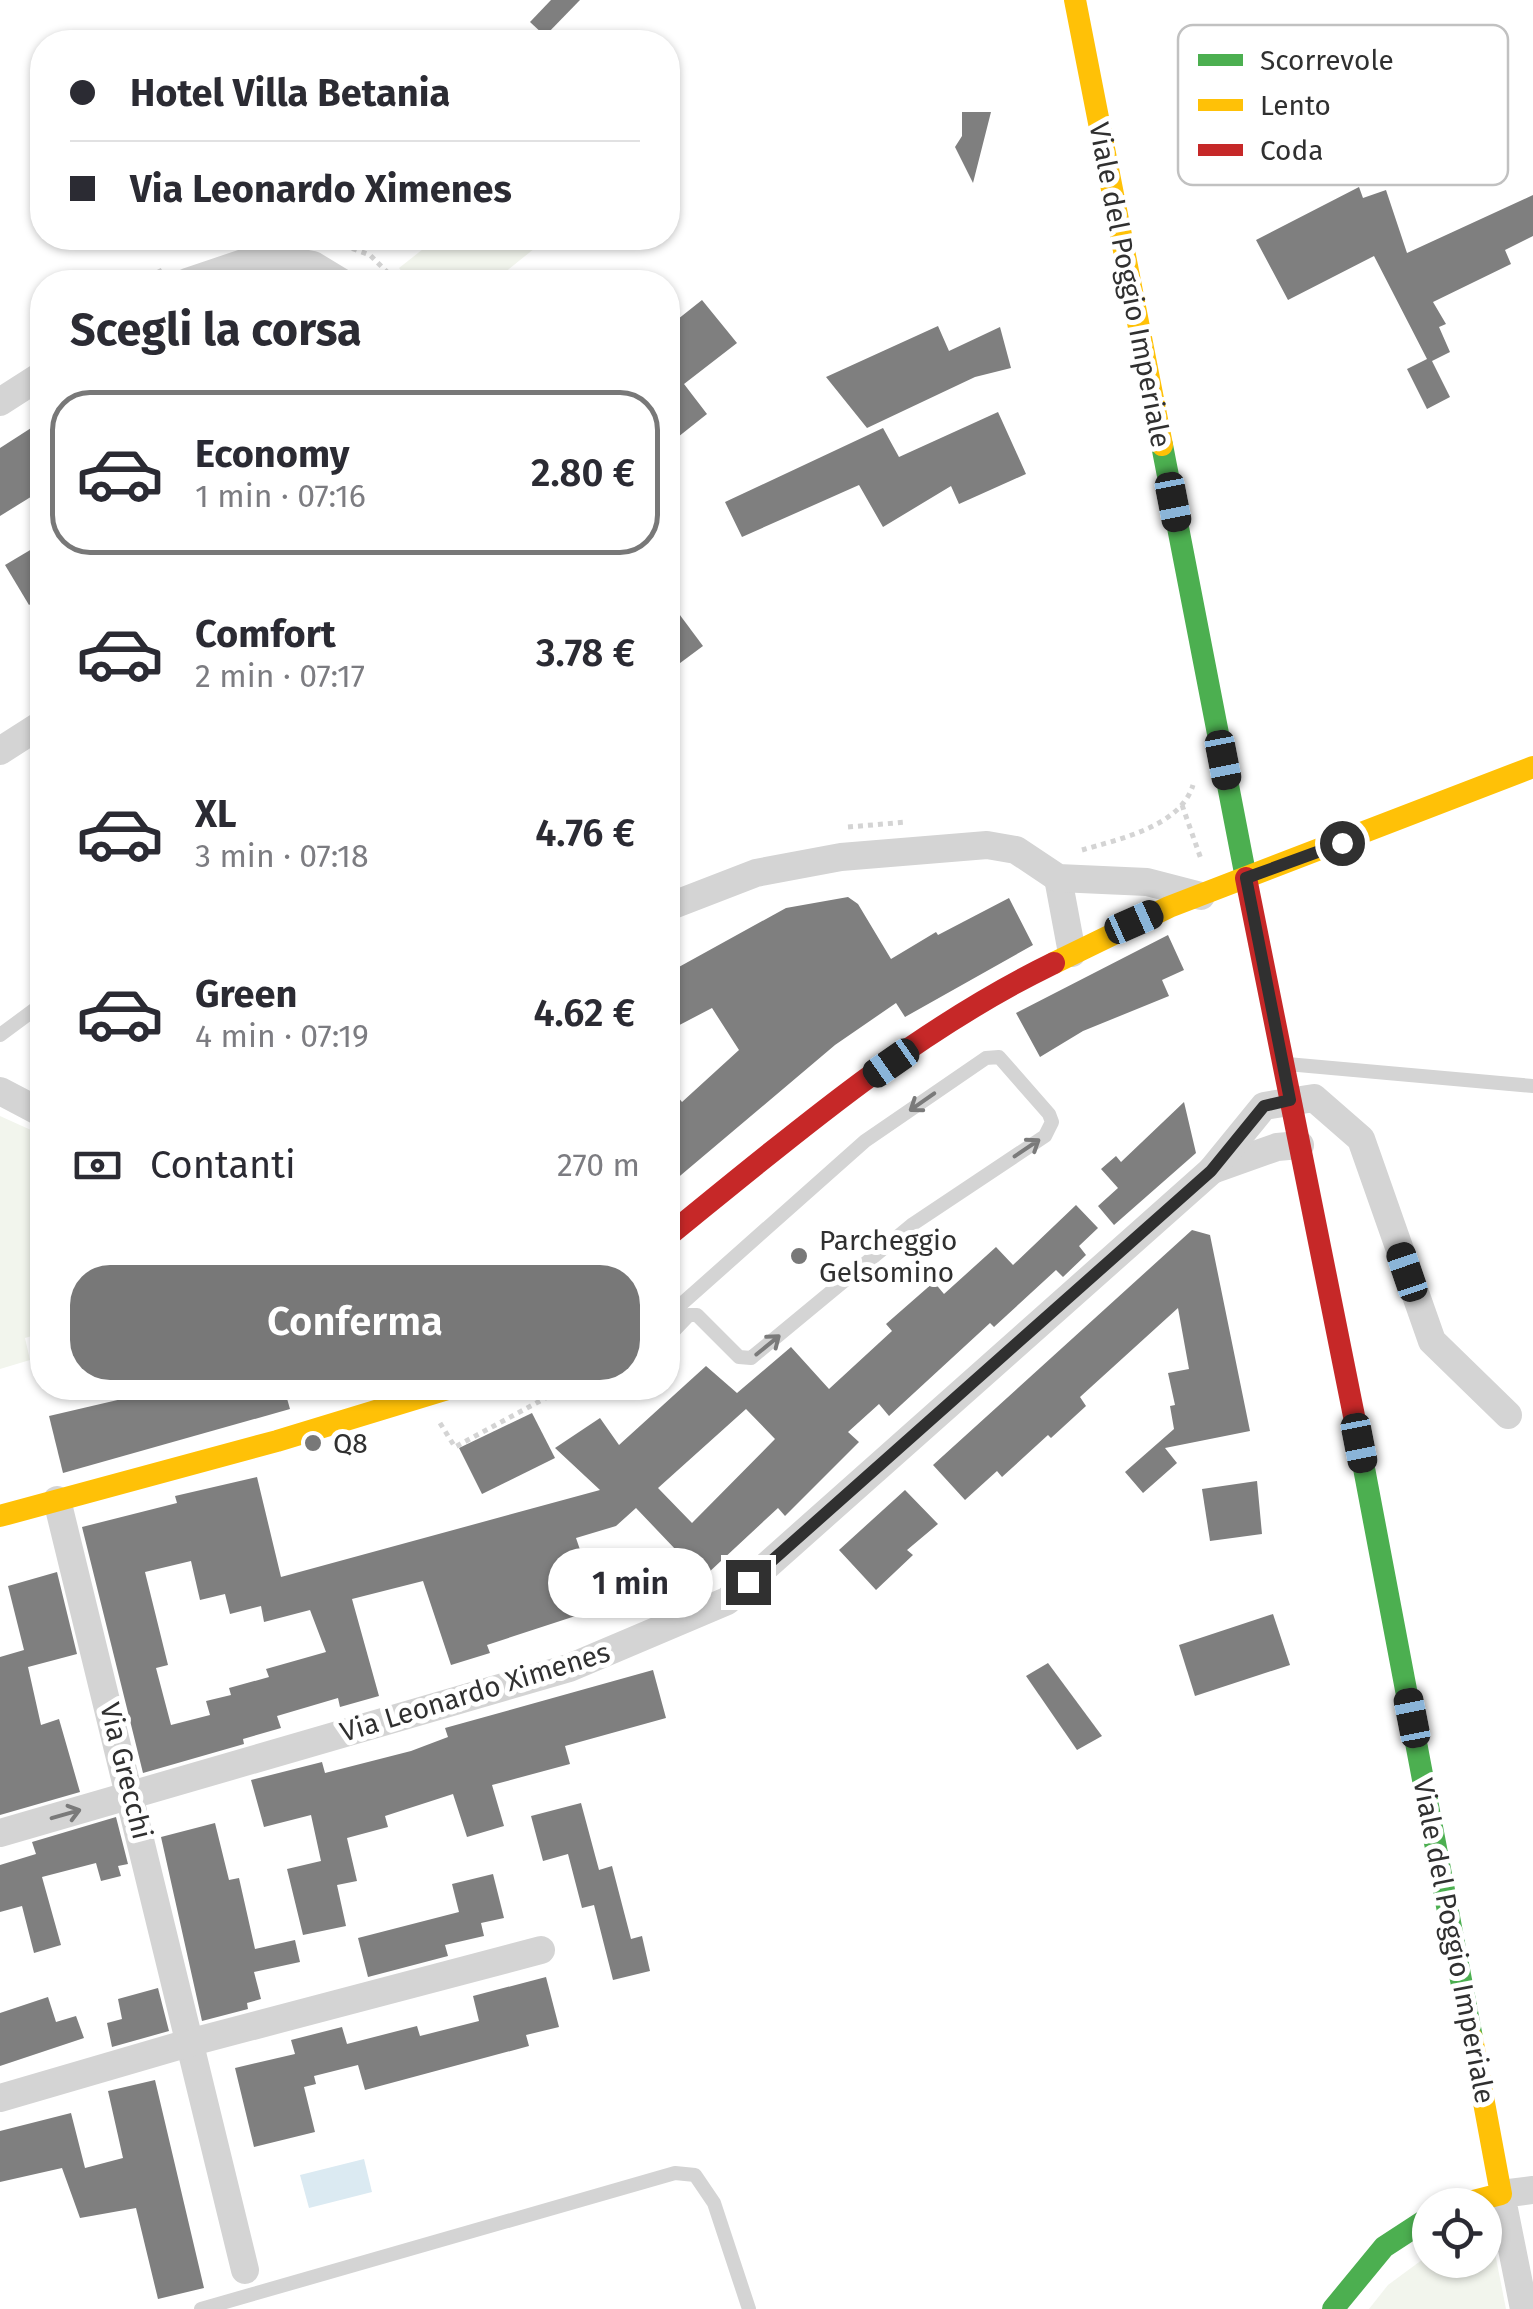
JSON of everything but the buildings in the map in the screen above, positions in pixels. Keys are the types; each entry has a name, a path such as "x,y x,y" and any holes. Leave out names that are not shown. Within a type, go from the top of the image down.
{"main road":[{"name":"Viale del Poggio Imperiale","path":"1075,0 1501,2188"},
{"path":"680,1226 836,1100 946,1025 1072,953 1169,907 1533,768"},
{"path":"0,1516 416,1400"},
{"path":"1333,2309 1384,2247 1412,2229"}],"street":[{"path":"223,270 264,256 321,270"},
{"path":"0,402 30,383"},
{"path":"0,751 30,732"},
{"path":"680,902 756,873 841,857 966,846 1005,846 1058,878 1147,882 1201,897"},
{"path":"1058,878 1072,953"},
{"path":"0,1091 30,1107"},
{"path":"1290,1100 1314,1098 1361,1139 1432,1340 1508,1415"},
{"name":"Via Leonardo Ximenes","path":"0,1833 569,1668 727,1601 1211,1171 1264,1106 1290,1100"},
{"name":"Via Leonardo Ximenes","path":"1211,1171 1277,1148 1300,1145"},
{"name":"Via Grecchi","path":"58,1500 245,2270"},
{"path":"0,2098 192,2042 540,1950"},
{"path":"1524,2309 1502,2194 1533,2190"}],"lane":[{"path":"0,1035 30,1013"},
{"path":"680,1305 865,1141 986,1058 1000,1057 1049,1114 1052,1122 1045,1136 913,1224 750,1358 739,1357 697,1315 689,1316 680,1325"},
{"path":"1281,1063 1533,1086"},
{"path":"201,2309 674,2173 695,2175 714,2203 750,2309"}],"path":[{"path":"356,250 370,255 386,270"}],"shaded area":[{"path":"422,250 533,250 508,270 399,268"},
{"path":"0,1116 30,1130 30,1337 25,1338 30,1360 0,1369"},
{"path":"364,2159 372,2192 309,2208 300,2175"},
{"path":"1412,2267 1412,2278 1500,2278 1506,2309 1369,2309 1388,2285"}],"traffic: fast":[{"path":"1162,445 1246,878"},
{"path":"1356,1426 1472,2038"},
{"path":"1333,2309 1384,2247 1412,2229"}],"traffic: slow":[{"path":"1075,0 1162,445"},
{"path":"1054,963 1169,907 1533,767"},
{"path":"0,1516 412,1400"},
{"path":"1472,2038 1500,2188"}],"traffic: jam":[{"path":"1246,878 1356,1426"},
{"path":"680,1226 806,1124 902,1054 1002,990 1054,963"}],"place":[{"name":"Parcheggio Gelsomino","path":"799,1256"},
{"name":"Q8","path":"313,1443"}],"route":[{"path":"748,1582 1211,1171 1264,1106 1290,1100 1246,878 1342,843"}]}
